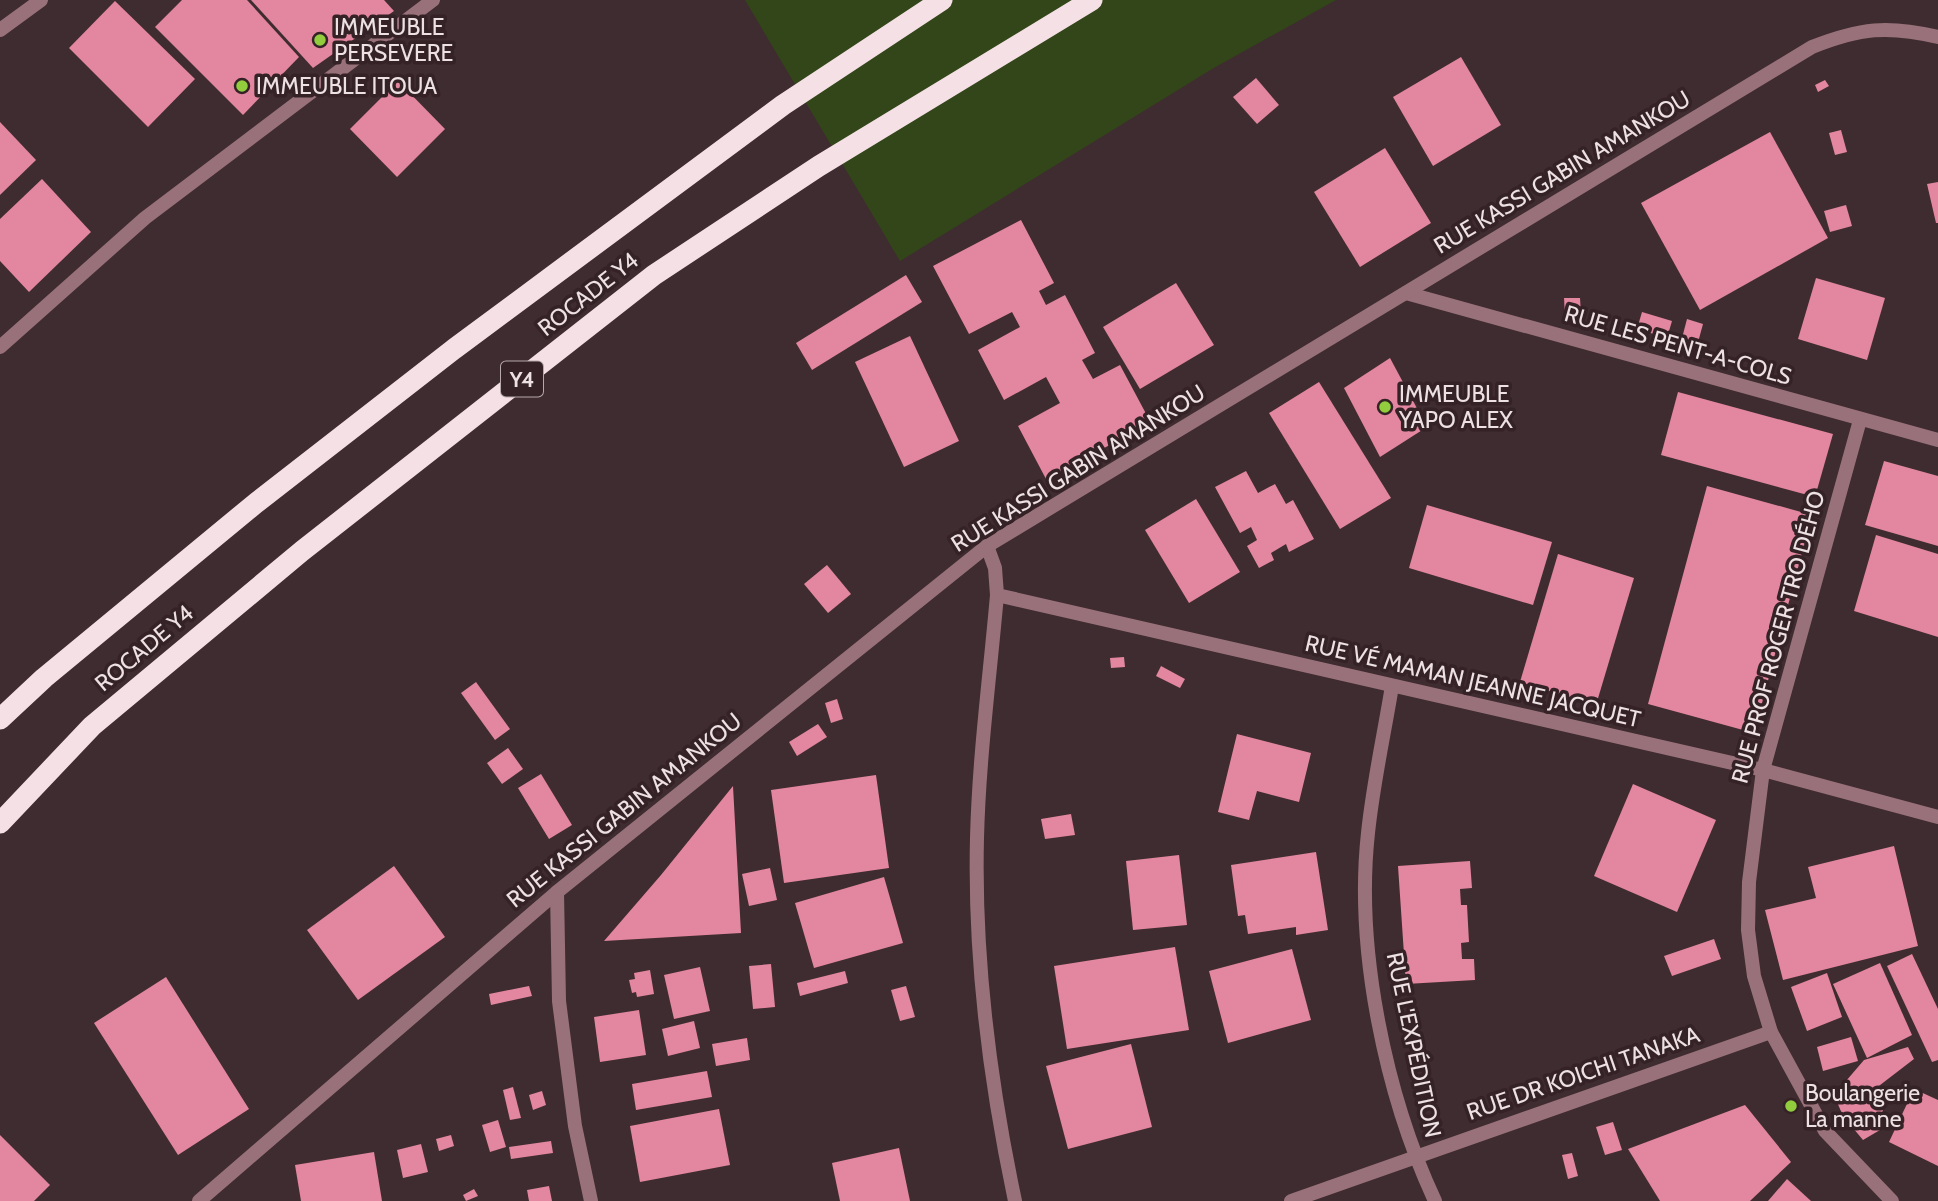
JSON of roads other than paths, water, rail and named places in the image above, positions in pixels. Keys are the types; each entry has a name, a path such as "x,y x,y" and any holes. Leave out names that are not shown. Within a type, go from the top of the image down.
{"highway":[{"name":"ROCADE Y4","path":"0,719 44,678 256,503 454,349 783,105 942,0"},
{"name":"ROCADE Y4","path":"0,823 92,726 302,551 654,275 819,166 1092,0"}],"street":[{"path":"0,30 41,0"},
{"path":"0,347 145,218 433,0"},
{"name":"RUE KASSI GABIN AMANKOU","path":"203,1200 557,892 988,546 1812,47 1846,33 1879,27 1938,37"},
{"name":"RUE LES PENT-A-COLS","path":"1406,293 1938,440"},
{"name":"RUE PROF ROGER TRO DÉHO","path":"1860,420 1763,770 1749,882 1748,930 1754,976 1771,1032 1825,1131 1892,1201"},
{"path":"988,546 995,568 997,595 977,837 979,943 990,1050 1015,1201"},
{"name":"RUE VÉ MAMAN JEANNE JACQUET","path":"997,595 1763,770 1938,817"},
{"name":"RUE L'EXPÉDITION","path":"1392,686 1368,835 1365,914 1375,997 1415,1156 1436,1201"},
{"path":"557,892 559,1001 575,1126 591,1201"},
{"name":"RUE DR KOICHI TANAKA","path":"1291,1201 1771,1032"}],"place":[{"name":"IMMEUBLE PERSEVERE","path":"320,40"},
{"name":"IMMEUBLE ITOUA","path":"242,86"},
{"name":"IMMEUBLE YAPO ALEX","path":"1385,407"},
{"name":"Boulangerie La manne","path":"1791,1106"}]}
